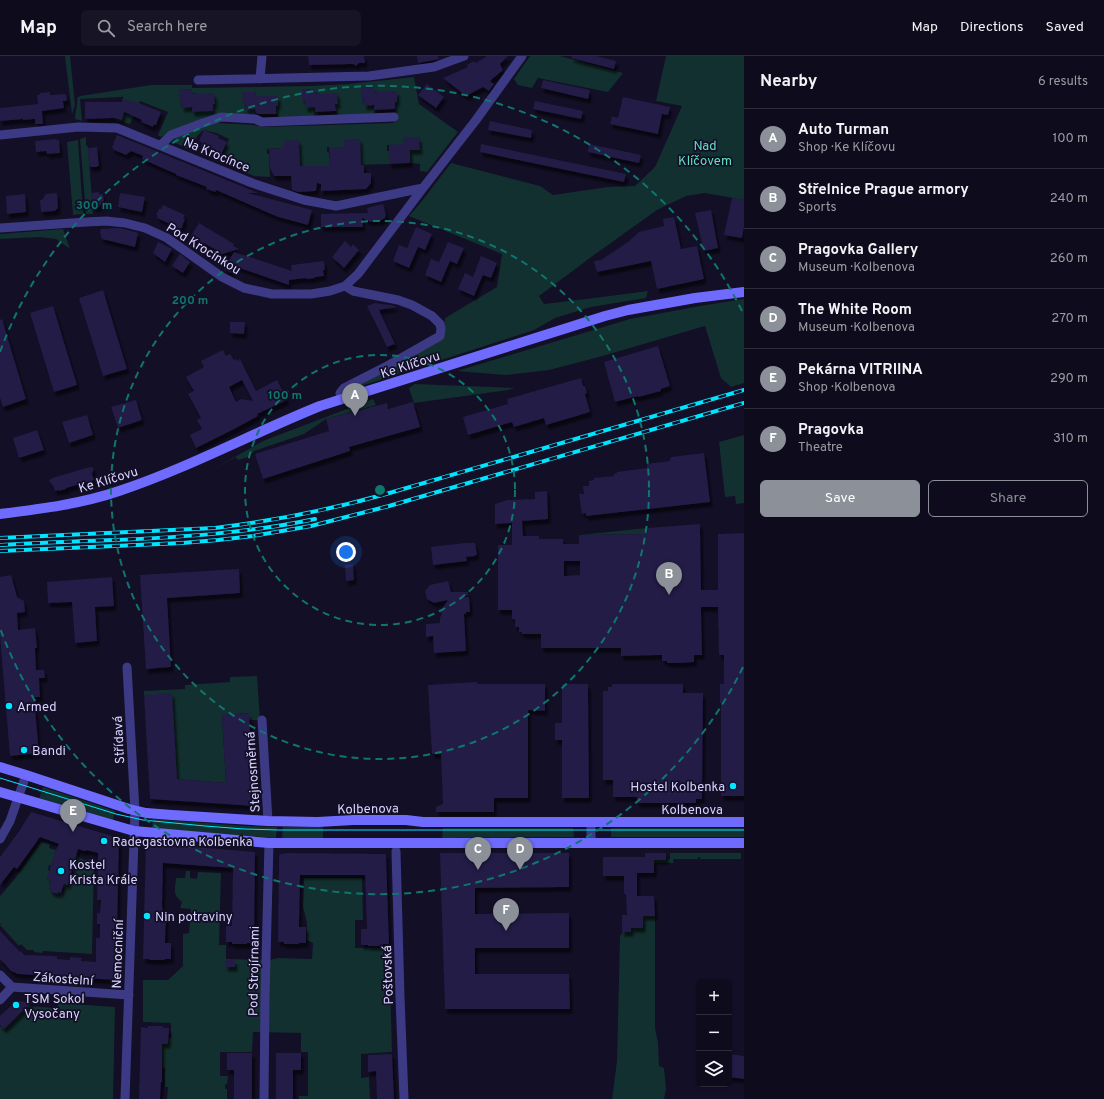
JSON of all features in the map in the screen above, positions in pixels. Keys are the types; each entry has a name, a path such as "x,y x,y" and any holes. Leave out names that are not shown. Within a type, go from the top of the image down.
{"main road":[{"name":"Ke Klíčovu","path":"0,514 83,501 118,492 194,462 301,413 605,316 628,310 695,298 744,292"},
{"name":"Kolbenova","path":"0,768 26,775 135,811 187,816 268,821 318,822 353,820 591,823 744,822"},
{"path":"0,792 134,831 269,843 744,843"}],"street":[{"path":"260,79 262,56"},
{"path":"198,80 362,76 434,67 464,56"},
{"name":"Pod Krocínkou","path":"0,228 106,221 125,223 145,228 167,238 222,277 244,288 272,294 311,294 330,291 345,286 358,274 476,120 522,56"},
{"path":"161,145 171,135 221,117 255,119 262,122 394,117"},
{"name":"Na Krocínce","path":"0,135 78,127 118,128 252,183 304,200 336,206 423,188"},
{"path":"342,399 340,393 344,388 389,365 440,336 441,329 440,324 432,316 412,305 398,300 353,291 345,286"},
{"name":"Střídavá","path":"128,667 135,811"},
{"name":"Stejnosměrná","path":"262,720 268,821"},
{"path":"0,839 10,820 26,775"},
{"name":"Nemocniční","path":"125,1099 135,811"},
{"path":"591,823 591,843"},
{"name":"Pod Strojírnami","path":"264,1099 269,843"},
{"name":"Poštovská","path":"396,851 404,1099"},
{"path":"0,975 12,987 0,1000"},
{"name":"Zákostelní","path":"12,987 129,995"}],"green space":[{"path":"65,56 70,56 75,105 72,114"},
{"path":"530,56 560,56 623,73 608,92 538,78 532,88 518,85 514,79"},
{"name":"Nad Klíčovem","path":"666,56 744,56 744,200 705,193 686,196 657,210 539,296 544,304 648,291 646,298 591,307 555,318 534,330 355,388 358,384 443,339 445,318 497,287 502,254 409,216 451,163 540,186 553,195 608,187 635,186 655,167 682,106 656,101"},
{"path":"414,77 419,104 458,132 427,172 420,171 420,164 410,163 410,150 420,150 419,137 404,137 404,150 399,145 387,145 387,151 389,151 389,164 350,165 344,151 340,152 340,147 327,147 330,166 290,167 290,154 300,154 299,141 284,141 284,153 279,148 267,149 267,154 269,154 270,177 254,176 220,162 229,139 216,133 204,130 201,132 194,142 195,152 173,142 174,139 217,123 264,127 394,123 396,120 395,102 397,102 397,92 374,92 374,87 361,88 361,98 364,99 364,106 373,105 374,114 338,116 335,104 338,104 337,94 315,94 315,89 302,90 302,100 305,100 305,107 315,107 314,115 311,118 279,118 276,113 278,96 256,96 255,92 243,92 246,110 255,109 256,114 241,115 178,128 161,137 158,135 168,112 140,101 130,124 114,120 117,120 118,113 118,119 122,120 124,114 130,115 133,102 122,99 123,95 122,97 80,99 82,121 75,119 77,98 80,96 151,85 192,85 192,88 349,84","holes":["192,89 192,94 214,94 215,104 213,104 213,111 192,112 192,107 182,108 181,100 179,100 179,90"]},
{"path":"86,137 93,214 86,214 80,139"},
{"path":"78,140 83,214 73,215 67,142"},
{"path":"63,229 70,249 56,239 39,237 0,239 0,234"},
{"path":"744,299 744,383 731,387 721,378 705,326 549,370 505,375 457,371 630,319"},
{"path":"415,384 515,388 414,403 409,388"},
{"path":"373,399 376,405 326,419 304,434 254,451 248,457 238,460 236,457 208,472 263,441"},
{"path":"744,435 744,503 736,504 735,496 725,497 719,442"},
{"path":"647,528 647,532 645,534 579,535"},
{"path":"257,676 260,720 249,720 248,713 222,715 226,783 177,779 144,695 144,691 185,689 185,685 230,682 230,677"},
{"path":"43,787 115,811 113,821 39,799"},
{"path":"153,819 277,827 276,838 152,828"},
{"path":"323,826 323,839 282,838 283,827"},
{"path":"443,828 573,828 574,837 442,838"},
{"path":"611,828 744,828 744,837 611,837"},
{"path":"41,842 50,844 49,848 56,850 51,866 49,865 48,870 50,871 47,879 51,880 49,889 51,892 58,894 58,892 63,892 65,888 63,887 64,884 70,876 72,877 74,872 72,872 76,856 84,860 94,859 92,954 43,951 42,953 34,952 34,950 27,950 21,944 19,946 0,925 0,896 14,880"},
{"path":"654,853 656,853 657,858 665,860 670,859 670,853 741,853 741,859 700,859 700,857 698,857 698,859 674,859 674,863 654,863"},
{"path":"186,871 190,871 190,878 197,879 198,872 221,873 219,945 226,945 226,959 270,960 278,958 312,959 313,943 307,940 307,923 303,907 304,878 362,878 363,920 355,920 355,948 389,947 392,1052 361,1054 361,1078 369,1077 370,1099 299,1099 299,1096 308,1096 308,1052 301,1052 301,1033 253,1032 252,1052 220,1052 220,1076 228,1076 227,1084 225,1084 225,1089 227,1089 227,1099 167,1099 168,1087 165,1087 165,1068 162,1067 161,1044 168,1044 169,1038 171,1038 171,1023 143,1022 143,980 168,980 183,966 183,934 189,933 191,909 180,908 182,902 175,894 175,889 176,878 185,878","holes":["226,960 235,960 235,967 226,967"]},
{"path":"643,916 655,916 655,1028 658,1043 659,1066 664,1068 666,1089 664,1099 612,1099 617,1061 620,936 624,931 633,928 643,928"},
{"path":"58,1003 115,1007 113,1099 0,1099 0,1027 1,1026 4,1028 28,1006 53,1008 53,1010 58,1010"}],"building":[{"path":"308,56 364,56 365,63 359,63 356,66 353,64 309,65"},
{"path":"417,56 438,56 439,59 418,63"},
{"path":"487,56 508,56 500,64 503,70 490,81 494,84 489,91 483,87 466,96 443,78 468,67 467,65 474,61 476,63"},
{"path":"572,56 596,56 616,61 614,69 571,58"},
{"path":"543,80 590,90 588,99 541,88"},
{"path":"427,84 444,97 436,108 418,95"},
{"path":"374,87 374,92 397,91 397,102 395,102 395,109 374,110 374,105 364,106 364,99 361,99 361,88"},
{"path":"192,89 192,94 214,93 215,104 213,104 213,111 192,112 192,107 182,108 181,100 179,100 179,90"},
{"path":"315,89 315,94 337,93 338,104 335,104 336,111 315,112 315,107 305,108 305,100 302,100 302,90"},
{"path":"50,92 50,95 66,94 67,101 63,101 64,108 42,111 43,124 35,124 35,119 0,121 0,108 38,104 37,95 40,95 40,93"},
{"path":"242,92 255,92 256,96 278,96 276,114 259,114 256,113 255,109 246,110 245,103 243,103"},
{"path":"623,97 670,107 668,115 662,114 658,134 610,124 612,116 618,118"},
{"path":"122,99 139,103 161,112 156,125 154,124 153,127 124,112 122,120 114,118 85,119 85,102 122,102"},
{"path":"535,101 583,111 581,119 533,109"},
{"path":"490,121 532,130 531,138 488,130"},
{"path":"204,130 219,136 218,138 227,142 221,155 201,147 202,143 199,141"},
{"path":"117,135 258,193 248,193 312,210 308,225 278,217 216,190 215,192 206,189 207,187 176,175 142,159 143,156 131,151 126,155 114,150 112,147"},
{"path":"403,137 419,137 420,150 410,150 410,163 389,164 389,145 404,144"},
{"path":"54,139 59,140 60,153 47,154 46,151 36,152 35,141"},
{"path":"360,139 361,165 364,165 364,173 371,173 371,183 366,189 321,191 321,184 317,183 316,191 298,192 292,190 291,176 274,176 270,168 269,149 284,148 284,141 299,140 300,166 330,166 329,147 344,147 344,140"},
{"path":"481,144 626,174 624,182 480,152"},
{"path":"589,144 641,155 639,163 588,152"},
{"path":"97,147 99,166 91,167 89,166 88,148"},
{"path":"99,192 99,194 103,194 104,205 100,205 100,207 92,207 91,193"},
{"path":"57,193 57,209 55,211 41,212 40,200 42,200 46,194"},
{"path":"120,193 145,197 142,212 118,207"},
{"path":"25,194 26,212 7,214 6,196"},
{"path":"732,198 744,200 744,227 742,238 724,235"},
{"path":"383,204 386,215 385,218 378,222 378,220 371,222 362,218 363,227 321,227 321,214 368,213 367,208"},
{"path":"163,205 185,215 181,229 157,218 158,216 156,215"},
{"path":"711,210 718,248 704,251 695,213"},
{"path":"674,217 681,249 697,246 704,279 657,289 651,261 597,272 594,261 601,260 628,242 639,232 664,226 663,219"},
{"path":"199,223 234,244 233,246 239,249 219,255 218,251 204,243 202,247 200,240 191,236"},
{"path":"416,227 432,234 425,250 418,247 409,268 393,261 399,245 407,248"},
{"path":"118,228 138,233 135,247 102,239 100,233 101,229"},
{"path":"345,241 351,247 353,244 359,250 344,268 332,257"},
{"path":"158,242 172,249 165,262 153,253"},
{"path":"448,242 464,248 457,264 450,261 441,282 425,275 431,259 439,262"},
{"path":"234,252 292,271 291,265 324,261 324,276 289,280 289,285 234,266 231,273 224,269"},
{"path":"180,254 190,262 183,273 172,266"},
{"path":"481,256 497,263 491,278 483,275 474,296 458,289 465,273 473,277"},
{"path":"103,290 127,369 103,376 79,298"},
{"path":"375,303 396,306 379,310 395,344 387,347 367,306"},
{"path":"53,306 77,385 54,392 30,313"},
{"path":"2,319 26,399 3,407 0,398 0,320"},
{"path":"230,322 245,322 244,334 230,333"},
{"path":"658,346 670,386 661,389 661,391 615,402 604,362"},
{"path":"223,350 226,356 230,354 234,360 236,359 237,361 240,359 256,391 277,380 287,400 257,414 258,416 196,448 190,435 202,429 197,420 201,418 188,394 194,391 186,377 204,367 201,361","holes":["242,380 253,401 241,399 236,402 229,387"]},
{"path":"581,378 587,393 585,394 590,412 546,425 544,418 514,427 512,422 468,435 463,417 508,404 507,399"},
{"path":"136,400 142,420 118,428 111,407"},
{"path":"413,402 420,427 349,447 350,451 263,479 255,454 329,431 326,419 387,403 388,409"},
{"path":"87,415 93,435 69,443 62,422"},
{"path":"37,430 44,450 19,458 13,438"},
{"path":"704,453 710,502 586,516 586,513 582,514 579,494 584,494 583,486 589,486 589,481 594,480 594,478 614,476 617,472 647,468 647,464 670,461 671,457"},
{"path":"90,467 94,468 92,474 94,480 59,491 55,491 49,481 52,478"},
{"path":"547,491 548,519 522,521 523,536 539,536 539,539 563,539 563,544 579,544 579,535 645,534 645,532 648,532 648,528 700,524 701,590 718,590 718,534 744,533 744,796 721,796 720,684 724,684 724,655 719,655 718,607 701,607 702,655 694,655 694,662 680,663 667,663 667,661 662,661 662,655 621,656 621,648 541,648 541,634 522,634 522,632 519,632 519,627 515,627 515,619 512,619 512,610 498,610 498,545 512,545 512,523 495,524 495,504 507,500 535,499 535,492","holes":["564,561 580,561 580,575 564,576"]},
{"path":"475,543 477,555 466,557 467,561 433,565 431,547"},
{"path":"353,564 354,580 346,581 345,565"},
{"path":"239,569 240,593 167,598 171,667 146,669 140,575"},
{"path":"11,575 17,597 24,601 25,612 17,613 18,630 35,628 37,648 35,648 36,670 44,670 45,678 39,678 40,697 34,697 39,753 10,756 0,636 0,577"},
{"path":"112,577 114,606 95,607 97,641 75,643 72,602 48,603 47,582"},
{"path":"448,581 451,592 468,592 468,595 463,596 469,597 470,612 466,612 466,614 464,614 466,651 434,653 433,636 426,637 426,624 440,623 442,614 440,612 448,600 434,603 427,599 425,591 430,585"},
{"path":"477,682 477,684 545,684 545,711 528,710 528,798 494,798 494,812 436,812 436,807 443,804 441,754 432,754 428,685"},
{"path":"562,684 588,684 589,798 562,798 562,740 555,740 555,723 562,723"},
{"path":"612,684 683,684 683,693 703,693 702,799 696,799 696,803 637,803 637,797 613,797 613,780 603,780 603,691 608,691 608,687 612,687"},
{"path":"172,693 177,779 226,783 222,715 249,713 254,806 150,799 144,695"},
{"path":"31,812 119,838 116,980 18,974 11,971 0,959 0,931 24,955 57,956 57,959 70,960 70,957 82,958 81,961 96,962 96,938 100,938 100,924 97,924 97,913 100,913 101,900 97,900 98,853 78,849 68,885 64,884 61,893 58,892 58,894 51,892 49,889 51,880 47,879 59,844 40,837 17,869 14,867 0,885 0,857"},
{"path":"146,843 255,852 254,943 232,944 232,942 226,942 226,926 232,926 233,868 163,863 162,912 166,912 165,943 171,943 171,959 143,959"},
{"path":"440,853 569,853 569,887 475,888 475,914 569,913 569,948 475,948 475,974 569,974 570,1009 445,1009"},
{"path":"645,853 666,853 666,860 654,860 654,873 637,873 637,896 654,896 655,916 643,916 643,928 631,928 631,932 622,932 622,915 627,915 626,894 624,894 624,876 603,876 603,857 645,857"},
{"path":"280,854 386,854 389,944 383,944 383,946 361,945 361,929 367,929 365,875 300,875 299,927 306,927 306,943 284,944 284,942 278,942 279,856"},
{"path":"226,960 235,960 235,967 225,967"},
{"path":"16,1001 32,1002 4,1029 0,1025 0,1016"},
{"path":"148,1026 163,1026 163,1028 169,1028 168,1044 162,1044 162,1082 160,1099 139,1099 141,1027 148,1028"},
{"path":"227,1053 252,1053 252,1099 234,1099 234,1070 227,1070"},
{"path":"276,1053 301,1053 301,1070 293,1070 293,1099 276,1099"},
{"path":"392,1054 394,1099 377,1099 376,1071 368,1072 368,1055"},
{"path":"732,1054 744,1056 744,1079 732,1077"}],"tram line":[{"path":"0,778 116,814 143,820 244,829 744,830"}],"railway":[{"path":"0,538 215,528 301,514 386,494 744,390"},
{"path":"0,551 182,543 253,536 311,526 389,506 744,403"},
{"path":"0,545 191,536 265,528 315,519"}],"place":[{"name":"Auto Turman","path":"355,416"},
{"name":"Střelnice Prague armory","path":"669,595"},
{"name":"Armed","path":"9,706"},
{"name":"Bandi","path":"24,750"},
{"name":"Hostel Kolbenka","path":"733,786"},
{"name":"Pekárna VITRIINA","path":"73,832"},
{"name":"Radegastovna Kolbenka","path":"104,841"},
{"name":"Pragovka Gallery","path":"478,870"},
{"name":"The White Room","path":"520,870"},
{"name":"Kostel Krista Krále","path":"61,871"},
{"name":"Nin potraviny","path":"147,916"},
{"name":"Pragovka","path":"506,931"},
{"name":"TSM Sokol Vysočany","path":"16,1005"}]}
